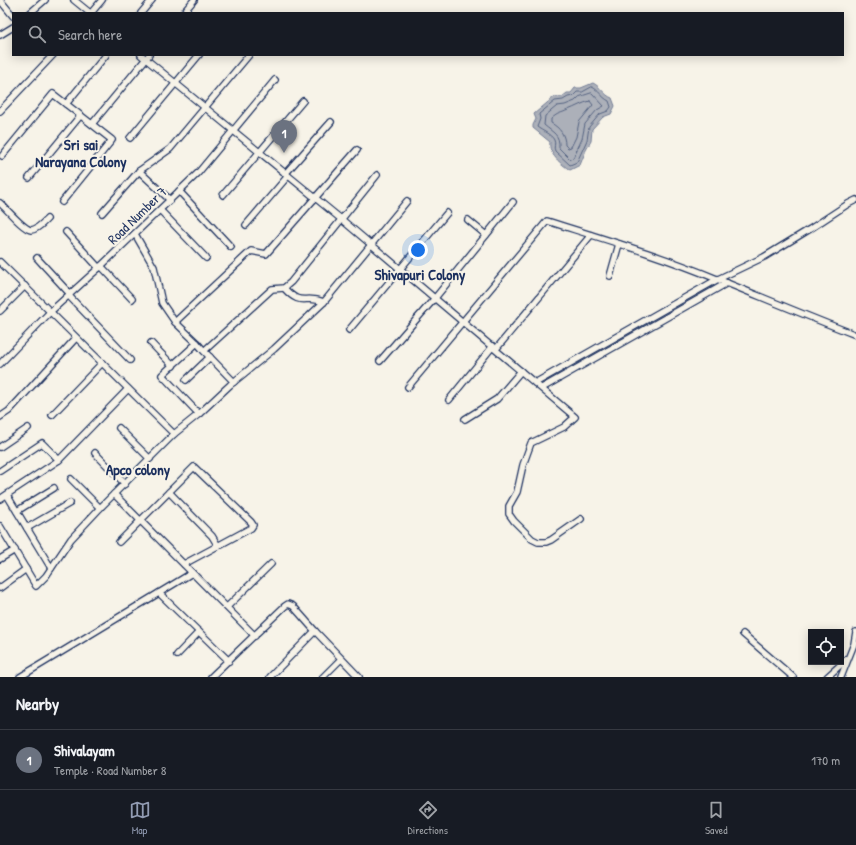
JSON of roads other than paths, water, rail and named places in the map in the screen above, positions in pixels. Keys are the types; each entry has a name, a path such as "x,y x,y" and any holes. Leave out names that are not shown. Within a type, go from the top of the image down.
{"street":[{"path":"31,12 45,0"},
{"path":"74,0 89,12"},
{"path":"91,12 102,0"},
{"path":"142,12 152,0"},
{"path":"184,12 194,0"},
{"path":"1,1 12,15"},
{"path":"0,35 12,28"},
{"path":"0,111 52,56"},
{"path":"66,104 105,56"},
{"path":"92,124 145,56 175,83 536,382 575,417 564,427 532,443 523,465 517,492 509,506 509,514 514,522 532,539 538,542 552,540 581,519"},
{"path":"130,138 198,56"},
{"path":"102,213 139,171 170,149 248,56"},
{"name":"Road Number 7","path":"0,364 50,312 100,267 198,173 275,80"},
{"path":"2,156 53,94 112,140 62,202"},
{"path":"223,194 303,101"},
{"path":"29,178 80,116"},
{"path":"246,224 331,122"},
{"path":"175,322 251,251 266,254 357,150"},
{"path":"139,171 170,200"},
{"path":"204,351 272,289 284,288 291,282 377,175"},
{"path":"179,191 232,247"},
{"path":"536,382 718,279 764,257 856,200"},
{"path":"0,526 36,586 46,576 71,539 174,434 274,349 324,302 407,201"},
{"path":"380,361 435,298 513,202"},
{"path":"0,203 26,228 32,230 36,229 47,219"},
{"path":"160,210 206,258"},
{"path":"349,330 447,213"},
{"path":"468,220 486,235"},
{"path":"408,387 547,221 653,255 718,279 856,335"},
{"path":"66,232 132,299"},
{"path":"135,234 154,267 162,303 175,322 234,382"},
{"path":"449,400 591,235"},
{"path":"610,276 620,244"},
{"path":"37,258 69,295 130,360"},
{"path":"1,267 25,286 174,434"},
{"path":"542,388 727,283"},
{"path":"0,311 25,286"},
{"path":"284,288 291,296 298,300 320,300 324,302"},
{"path":"625,332 629,338"},
{"path":"0,418 9,411 76,338"},
{"path":"151,343 173,366"},
{"path":"196,343 162,375 199,414"},
{"path":"186,380 210,357"},
{"path":"52,415 102,363"},
{"path":"465,419 497,399 522,371"},
{"path":"0,499 59,460 128,389"},
{"path":"0,447 28,428"},
{"path":"119,428 150,459"},
{"path":"0,471 42,443 59,460"},
{"path":"95,454 124,484"},
{"path":"119,542 194,467 251,522 253,526 184,564"},
{"path":"71,479 100,508"},
{"path":"17,511 54,488"},
{"path":"169,492 212,536 218,546"},
{"path":"114,494 255,636"},
{"path":"7,495 51,568"},
{"path":"27,528 70,503"},
{"path":"0,559 15,550"},
{"path":"227,607 271,564"},
{"path":"0,588 26,569"},
{"path":"20,677 192,573"},
{"path":"160,593 229,660"},
{"path":"211,677 288,604 293,606 341,659 360,677"},
{"path":"270,677 315,631"},
{"path":"177,655 200,632"},
{"path":"841,677 854,644 856,632"},
{"path":"743,634 792,677"},
{"path":"827,677 849,657"},
{"path":"323,677 341,659"}],"water":[{"path":"593,83 612,98 615,106 611,114 603,117 592,129 591,141 580,165 570,170 559,162 553,155 550,142 533,128 536,119 534,114 554,97 562,97 567,93 571,93 575,88 581,88"}],"place":[{"name":"Shivalayam","path":"284,153"}],"district":[{"name":"Sri sai Narayana Colony","path":"81,152"},
{"name":"Shivapuri Colony","path":"420,274"},
{"name":"Apco colony","path":"138,469"}]}
